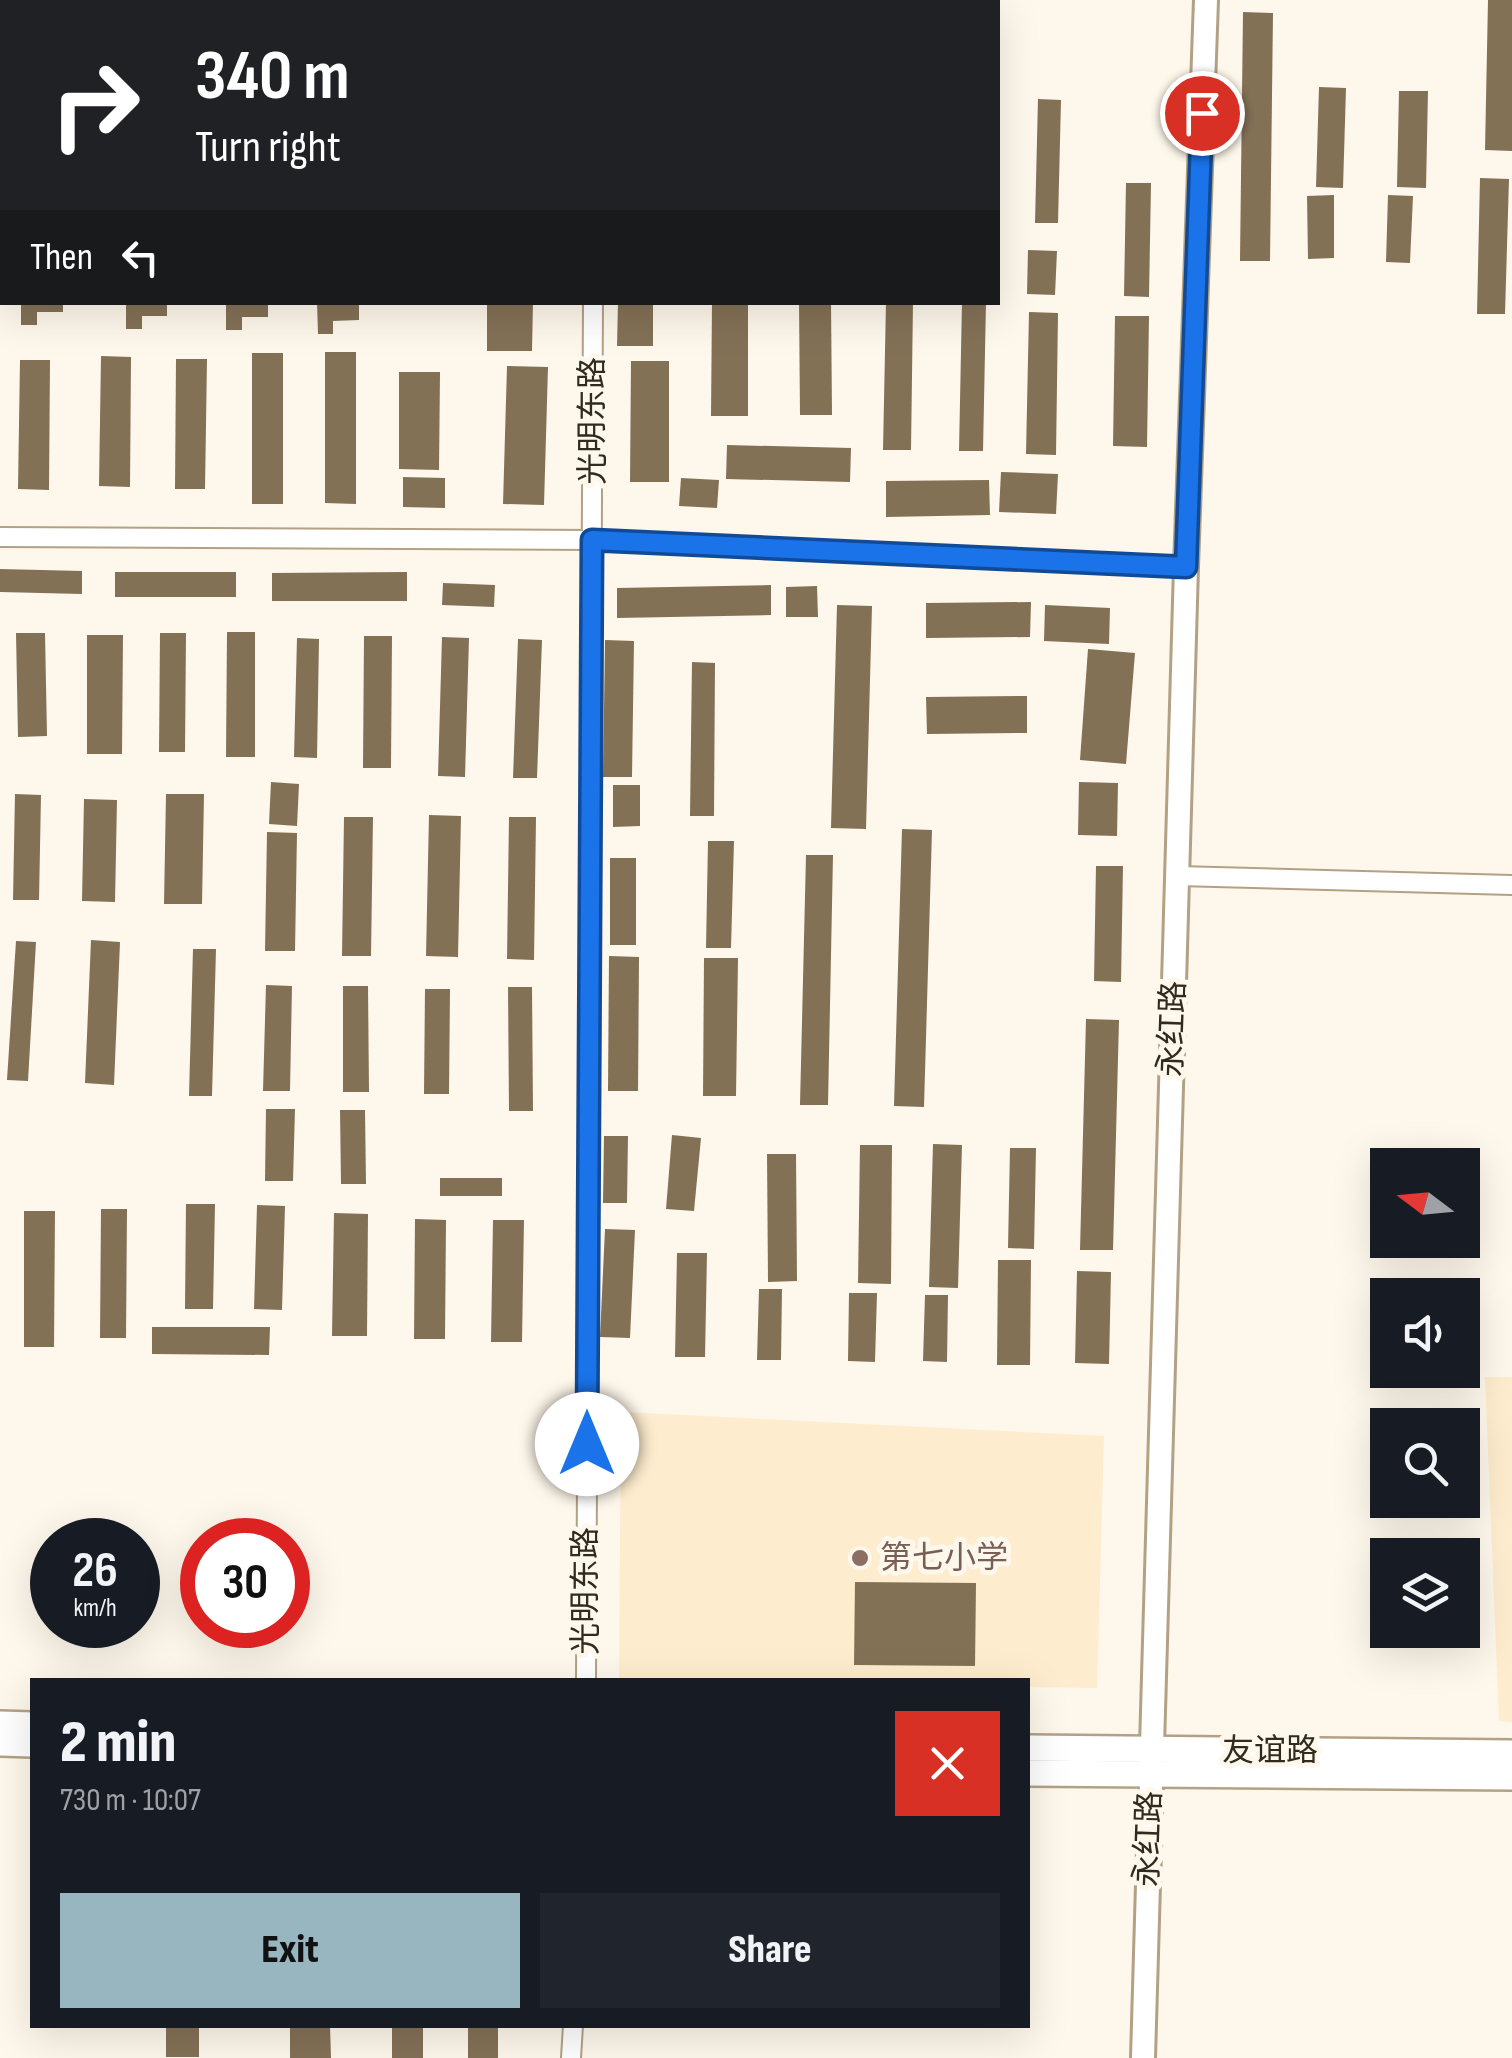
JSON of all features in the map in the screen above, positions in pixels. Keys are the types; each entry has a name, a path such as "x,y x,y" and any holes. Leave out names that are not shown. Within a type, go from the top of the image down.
{"main road":[{"path":"0,1724 30,1725"},
{"path":"0,1743 30,1744"},
{"name":"友谊路","path":"1030,1748 1151,1762 1512,1777"},
{"name":"友谊路","path":"1030,1773 1151,1762 1512,1753"}],"street":[{"name":"永红路","path":"1142,2058 1206,0"},
{"name":"光明东路","path":"586,1678 593,305"},
{"path":"0,537 592,540 1186,567"},
{"path":"1178,876 1512,884"},
{"path":"571,2058 573,2028"}],"shaded area":[{"path":"1485,1377 1512,1377 1512,1722 1499,1721"},
{"name":"第七小学","path":"621,1412 1104,1436 1097,1688 1030,1687 1030,1678 619,1678"}],"building":[{"path":"1488,0 1512,0 1512,151 1485,150"},
{"path":"1243,12 1273,13 1270,261 1240,261"},
{"path":"1319,87 1346,88 1343,188 1316,187"},
{"path":"1399,91 1428,91 1426,188 1397,187"},
{"path":"1038,99 1061,100 1058,223 1035,223"},
{"path":"1480,178 1509,179 1505,314 1477,314"},
{"path":"1126,183 1151,183 1149,297 1124,296"},
{"path":"1334,195 1334,258 1308,259 1307,196"},
{"path":"1388,195 1413,196 1410,263 1386,262"},
{"path":"1028,250 1057,251 1055,295 1027,294"},
{"path":"21,305 63,305 63,312 37,312 37,325 21,325"},
{"path":"126,305 167,305 167,316 142,316 142,329 126,329"},
{"path":"226,305 268,305 268,317 242,317 242,330 226,330"},
{"path":"317,305 359,305 359,320 333,321 333,334 318,334"},
{"path":"487,305 533,305 532,351 487,351"},
{"path":"618,305 653,305 653,346 617,346"},
{"path":"712,305 748,305 748,416 711,416"},
{"path":"799,305 831,305 832,415 800,415"},
{"path":"886,305 913,305 911,450 883,450"},
{"path":"962,305 986,305 983,451 959,451"},
{"path":"1029,312 1058,313 1056,455 1026,454"},
{"path":"1115,316 1149,316 1147,447 1113,446"},
{"path":"325,352 356,352 356,504 325,503"},
{"path":"252,353 283,353 283,504 252,504"},
{"path":"101,356 131,357 130,487 99,486"},
{"path":"176,359 207,359 205,489 175,489"},
{"path":"20,360 50,360 49,490 18,489"},
{"path":"631,361 669,361 669,482 630,482"},
{"path":"507,366 548,367 544,505 503,504"},
{"path":"399,372 440,372 439,470 399,469"},
{"path":"727,445 851,448 850,482 726,479"},
{"path":"1001,472 1058,474 1056,514 999,512"},
{"path":"403,477 445,478 445,508 403,507"},
{"path":"681,478 719,480 717,508 679,506"},
{"path":"989,480 990,515 886,517 886,481"},
{"path":"0,569 82,571 82,594 0,592"},
{"path":"115,572 236,572 236,597 115,597"},
{"path":"407,572 407,601 272,601 272,573"},
{"path":"443,583 495,585 494,607 442,605"},
{"path":"771,585 771,615 617,618 617,588"},
{"path":"817,586 818,617 786,617 786,587"},
{"path":"1031,602 1030,637 926,638 926,603"},
{"path":"837,605 872,606 866,829 831,828"},
{"path":"1045,605 1110,608 1109,644 1044,641"},
{"path":"227,632 255,632 255,757 226,757"},
{"path":"16,633 45,633 47,736 18,737"},
{"path":"160,633 186,633 185,752 159,752"},
{"path":"87,635 123,635 122,754 87,754"},
{"path":"364,636 392,636 391,768 363,768"},
{"path":"442,637 469,638 465,777 438,776"},
{"path":"297,638 319,639 317,758 294,757"},
{"path":"518,639 542,640 537,778 513,778"},
{"path":"605,640 634,641 632,777 603,777"},
{"path":"1088,649 1135,653 1126,764 1080,760"},
{"path":"692,662 715,663 714,816 690,816"},
{"path":"1027,696 1027,733 927,734 926,697"},
{"path":"271,782 299,784 297,826 269,824"},
{"path":"1079,782 1118,783 1117,836 1078,835"},
{"path":"613,785 640,785 640,826 613,827"},
{"path":"15,794 41,795 39,900 13,900"},
{"path":"166,794 204,794 202,904 164,904"},
{"path":"84,799 117,800 115,902 82,901"},
{"path":"429,815 461,816 458,957 426,956"},
{"path":"344,817 373,817 371,956 342,956"},
{"path":"509,817 536,817 534,960 507,959"},
{"path":"902,829 932,830 924,1107 894,1106"},
{"path":"267,832 297,833 295,951 265,951"},
{"path":"708,841 734,841 731,948 706,948"},
{"path":"806,855 833,855 828,1105 800,1105"},
{"path":"610,858 636,858 636,945 610,945"},
{"path":"1096,866 1123,866 1121,982 1094,981"},
{"path":"91,940 120,942 114,1085 85,1083"},
{"path":"16,941 36,942 28,1081 7,1080"},
{"path":"193,949 216,949 212,1096 189,1096"},
{"path":"609,956 639,957 638,1091 608,1091"},
{"path":"704,958 738,958 736,1096 703,1096"},
{"path":"266,985 292,986 290,1091 263,1091"},
{"path":"343,986 368,986 369,1092 343,1092"},
{"path":"508,987 532,987 533,1111 509,1111"},
{"path":"425,989 450,989 449,1094 424,1094"},
{"path":"1086,1019 1119,1020 1113,1250 1080,1250"},
{"path":"266,1109 295,1109 293,1181 265,1181"},
{"path":"340,1110 365,1110 366,1184 341,1184"},
{"path":"672,1135 701,1138 694,1211 666,1209"},
{"path":"604,1136 628,1136 627,1203 603,1203"},
{"path":"933,1144 962,1145 958,1288 929,1287"},
{"path":"860,1145 892,1145 891,1284 858,1283"},
{"path":"1010,1148 1036,1148 1034,1249 1008,1248"},
{"path":"767,1154 796,1154 797,1281 768,1282"},
{"path":"440,1178 502,1178 502,1196 440,1196"},
{"path":"186,1204 215,1204 213,1309 185,1309"},
{"path":"257,1205 285,1206 282,1310 254,1309"},
{"path":"101,1209 127,1209 126,1338 100,1338"},
{"path":"24,1211 55,1211 54,1347 24,1347"},
{"path":"334,1213 368,1214 367,1336 332,1336"},
{"path":"415,1219 446,1220 445,1339 414,1339"},
{"path":"493,1220 524,1220 522,1342 491,1342"},
{"path":"605,1229 635,1230 630,1338 600,1337"},
{"path":"677,1253 707,1253 705,1357 675,1357"},
{"path":"998,1260 1031,1260 1030,1365 997,1365"},
{"path":"1077,1271 1111,1272 1109,1364 1075,1363"},
{"path":"759,1289 782,1289 781,1360 757,1360"},
{"path":"849,1293 877,1293 875,1362 848,1361"},
{"path":"925,1295 948,1295 947,1362 923,1361"},
{"path":"152,1327 270,1327 269,1355 152,1354"},
{"path":"855,1582 976,1583 975,1666 854,1665"},
{"path":"166,2028 199,2028 199,2057 166,2057"},
{"path":"290,2028 330,2028 331,2058 290,2058"},
{"path":"392,2028 423,2028 423,2058 392,2058"},
{"path":"468,2028 498,2028 498,2058 468,2058"}],"place":[{"name":"第七小学","path":"860,1558"}],"route":[{"path":"587,1444 592,540 1186,567 1202,113"}]}
